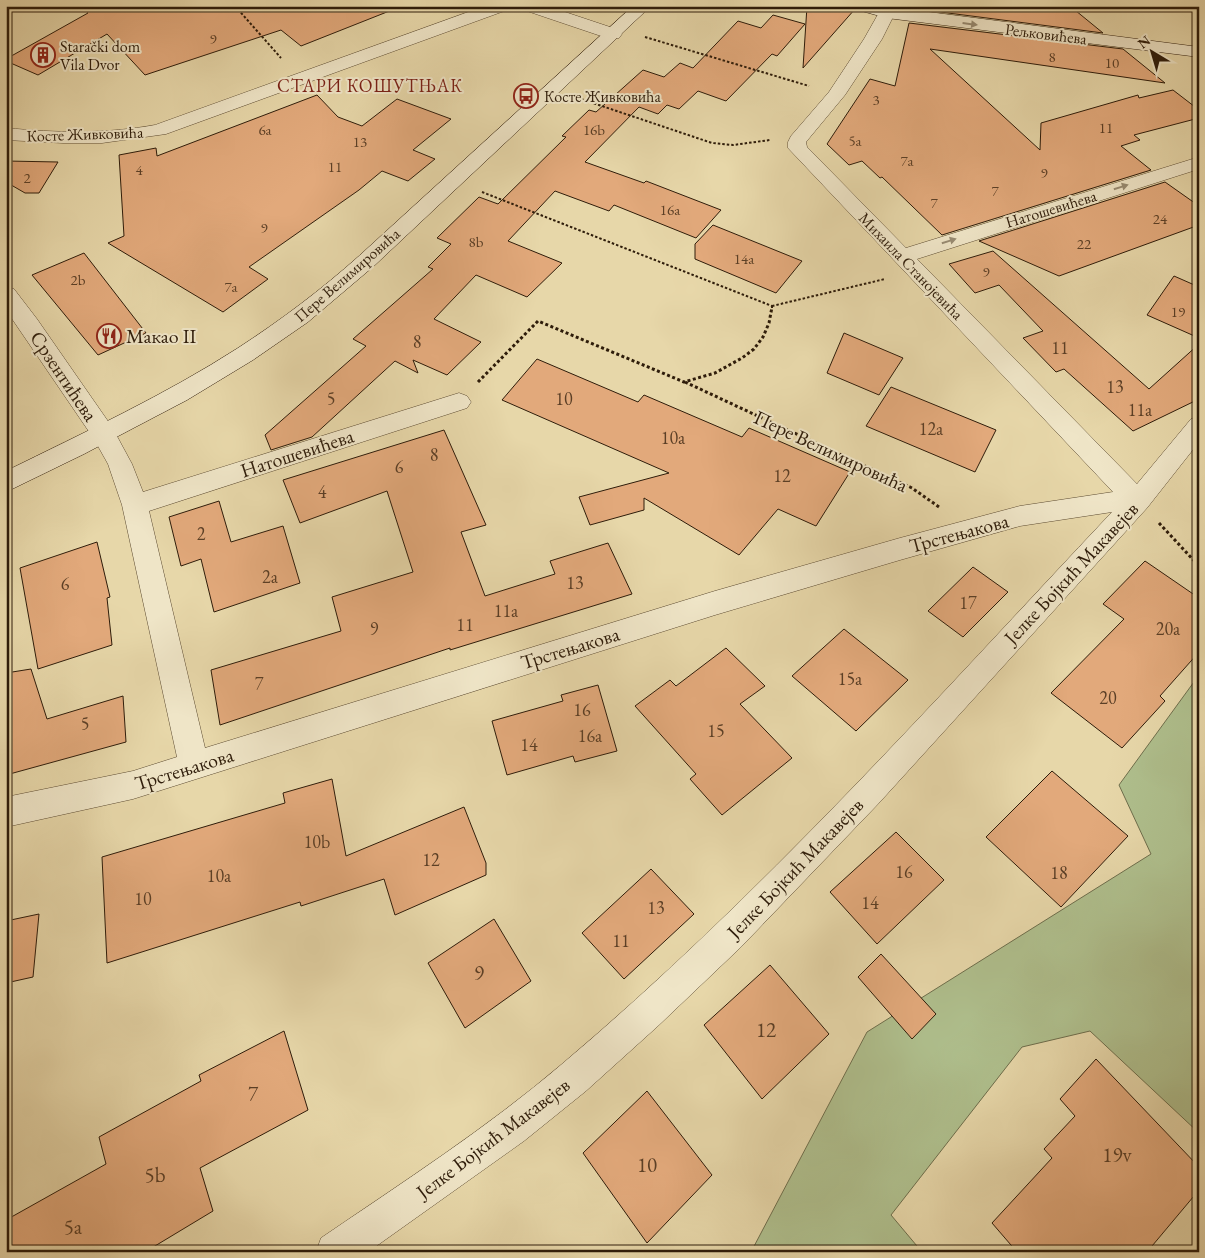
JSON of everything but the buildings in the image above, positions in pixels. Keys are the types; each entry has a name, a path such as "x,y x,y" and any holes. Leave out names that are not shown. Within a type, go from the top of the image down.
{"street":[{"name":"Косте Живковића","path":"6,134 75,137 133,135 159,130 501,6"},
{"path":"530,6 615,32"},
{"name":"Пере Велимировића","path":"6,482 103,433 238,359 299,317 388,241 643,6"},
{"name":"Рељковићева","path":"864,6 887,13 1199,52"},
{"path":"800,136 836,95 873,39 887,13"},
{"name":"Михаила Станојевића","path":"800,136 797,142 800,152 1138,501"},
{"name":"Натошевићева","path":"909,263 1199,163"},
{"name":"Срзентићева","path":"6,294 29,324 103,433 120,464 135,505 194,766"},
{"name":"Натошевићева","path":"135,505 459,402"},
{"name":"Јелке Бојкић Макавејев","path":"335,1252 511,1128 573,1078 646,1014 730,935 868,793 1138,501 1199,425"},
{"name":"Трстењакова","path":"6,812 133,785 715,603 972,530 1040,513 1103,502 1138,501"}],"path":[{"path":"235,6 257,34 302,79"},
{"path":"615,32 836,95"},
{"path":"573,96 712,143 734,145 800,136"},
{"path":"481,192 772,306 909,263"},
{"path":"684,382 710,376 748,354 764,337 771,321 772,306"},
{"name":"Пере Велимировића","path":"459,402 538,321 684,382 912,488 972,530"},
{"path":"1138,501 1199,566"}],"green space":[{"path":"1199,675 1199,1133 1090,1031 1022,1047 891,1215 922,1252 751,1252 867,1032 1151,854 1119,785"}],"place":[{"name":"Starački dom Vila Dvor","path":"43,55"},
{"name":"Косте Живковића","path":"526,96"},
{"name":"Макао II","path":"109,336"}],"district":[{"name":"СТАРИ КОШУТЊАК","path":"370,85"}]}
